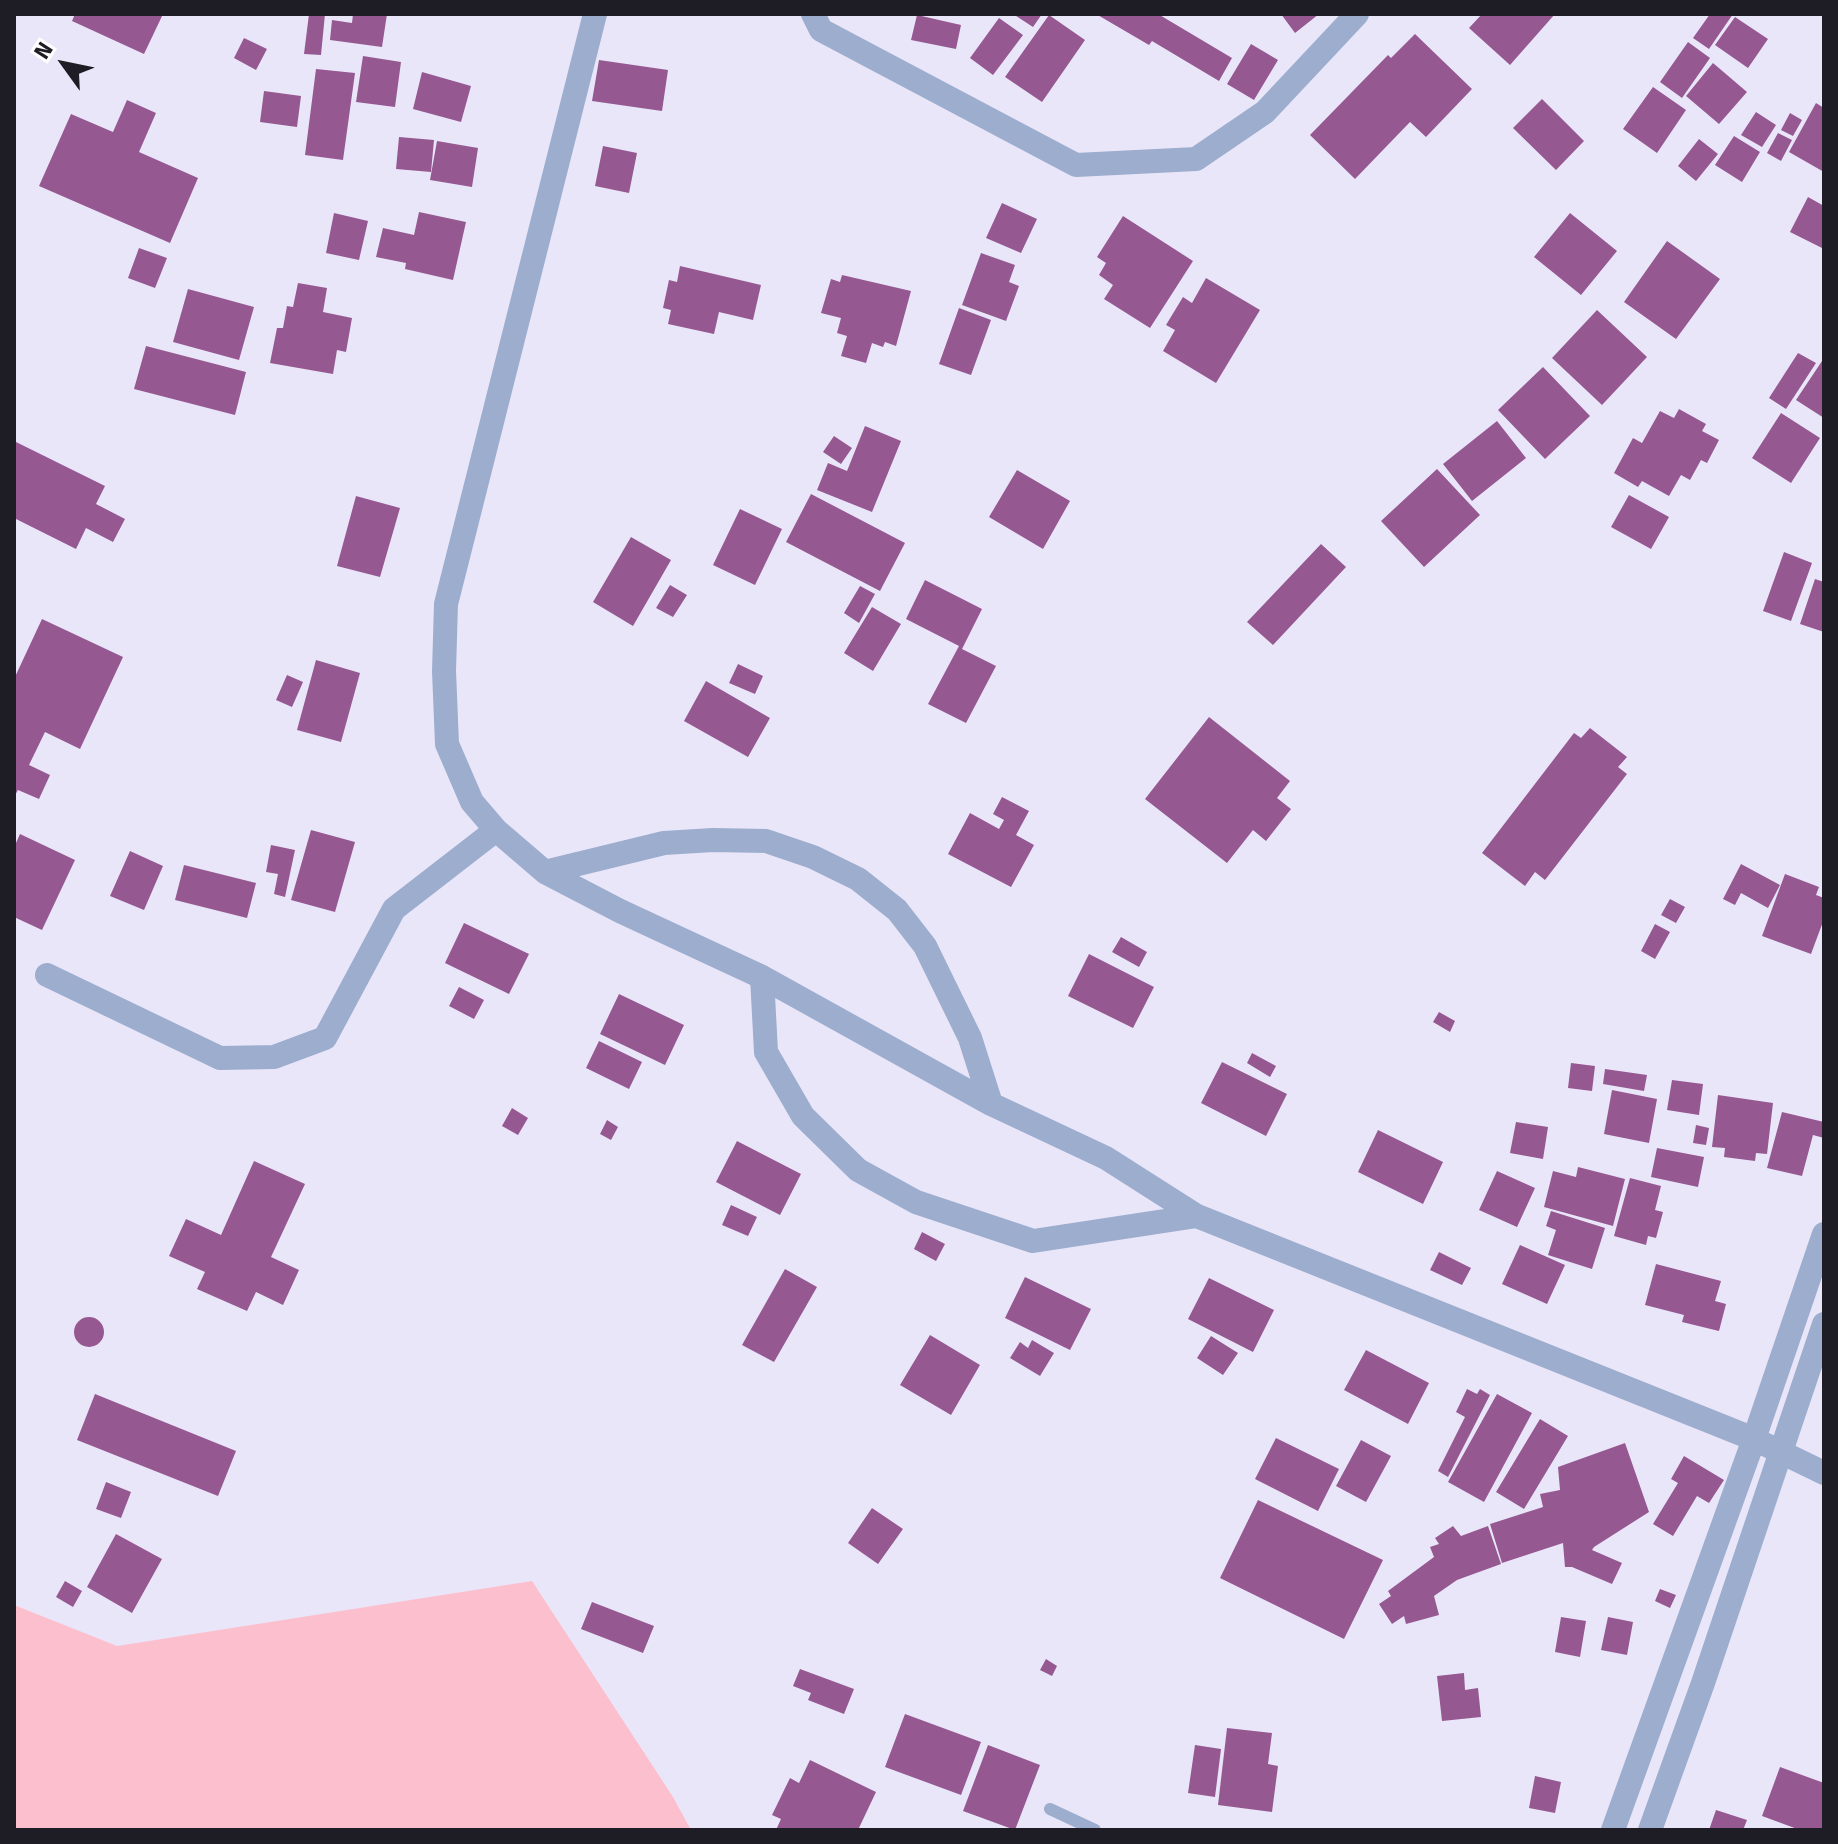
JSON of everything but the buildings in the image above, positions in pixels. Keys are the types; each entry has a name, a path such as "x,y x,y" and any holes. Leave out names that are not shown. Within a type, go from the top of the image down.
{"street":[{"path":"595,14 446,604 444,671 447,744 472,802 496,830 545,872 620,911 762,977 991,1104 1106,1158 1197,1216 1754,1439 1824,1473"},
{"path":"813,14 821,30 1076,165 1196,159 1265,112 1357,14"},
{"path":"47,975 220,1058 274,1057 325,1038 394,909 496,830"},
{"path":"545,872 664,843 766,841 813,857 858,879 897,910 925,946 970,1038 991,1104"},
{"path":"762,977 766,1052 803,1116 858,1170 916,1202 1033,1241 1197,1216"},
{"path":"1613,1830 1754,1439 1824,1234"},
{"path":"1650,1830 1824,1324"}],"lane":[{"path":"1050,1809 1095,1830"}],"shaded area":[{"path":"532,1581 673,1797 691,1830 14,1830 14,1605 117,1646"}]}
